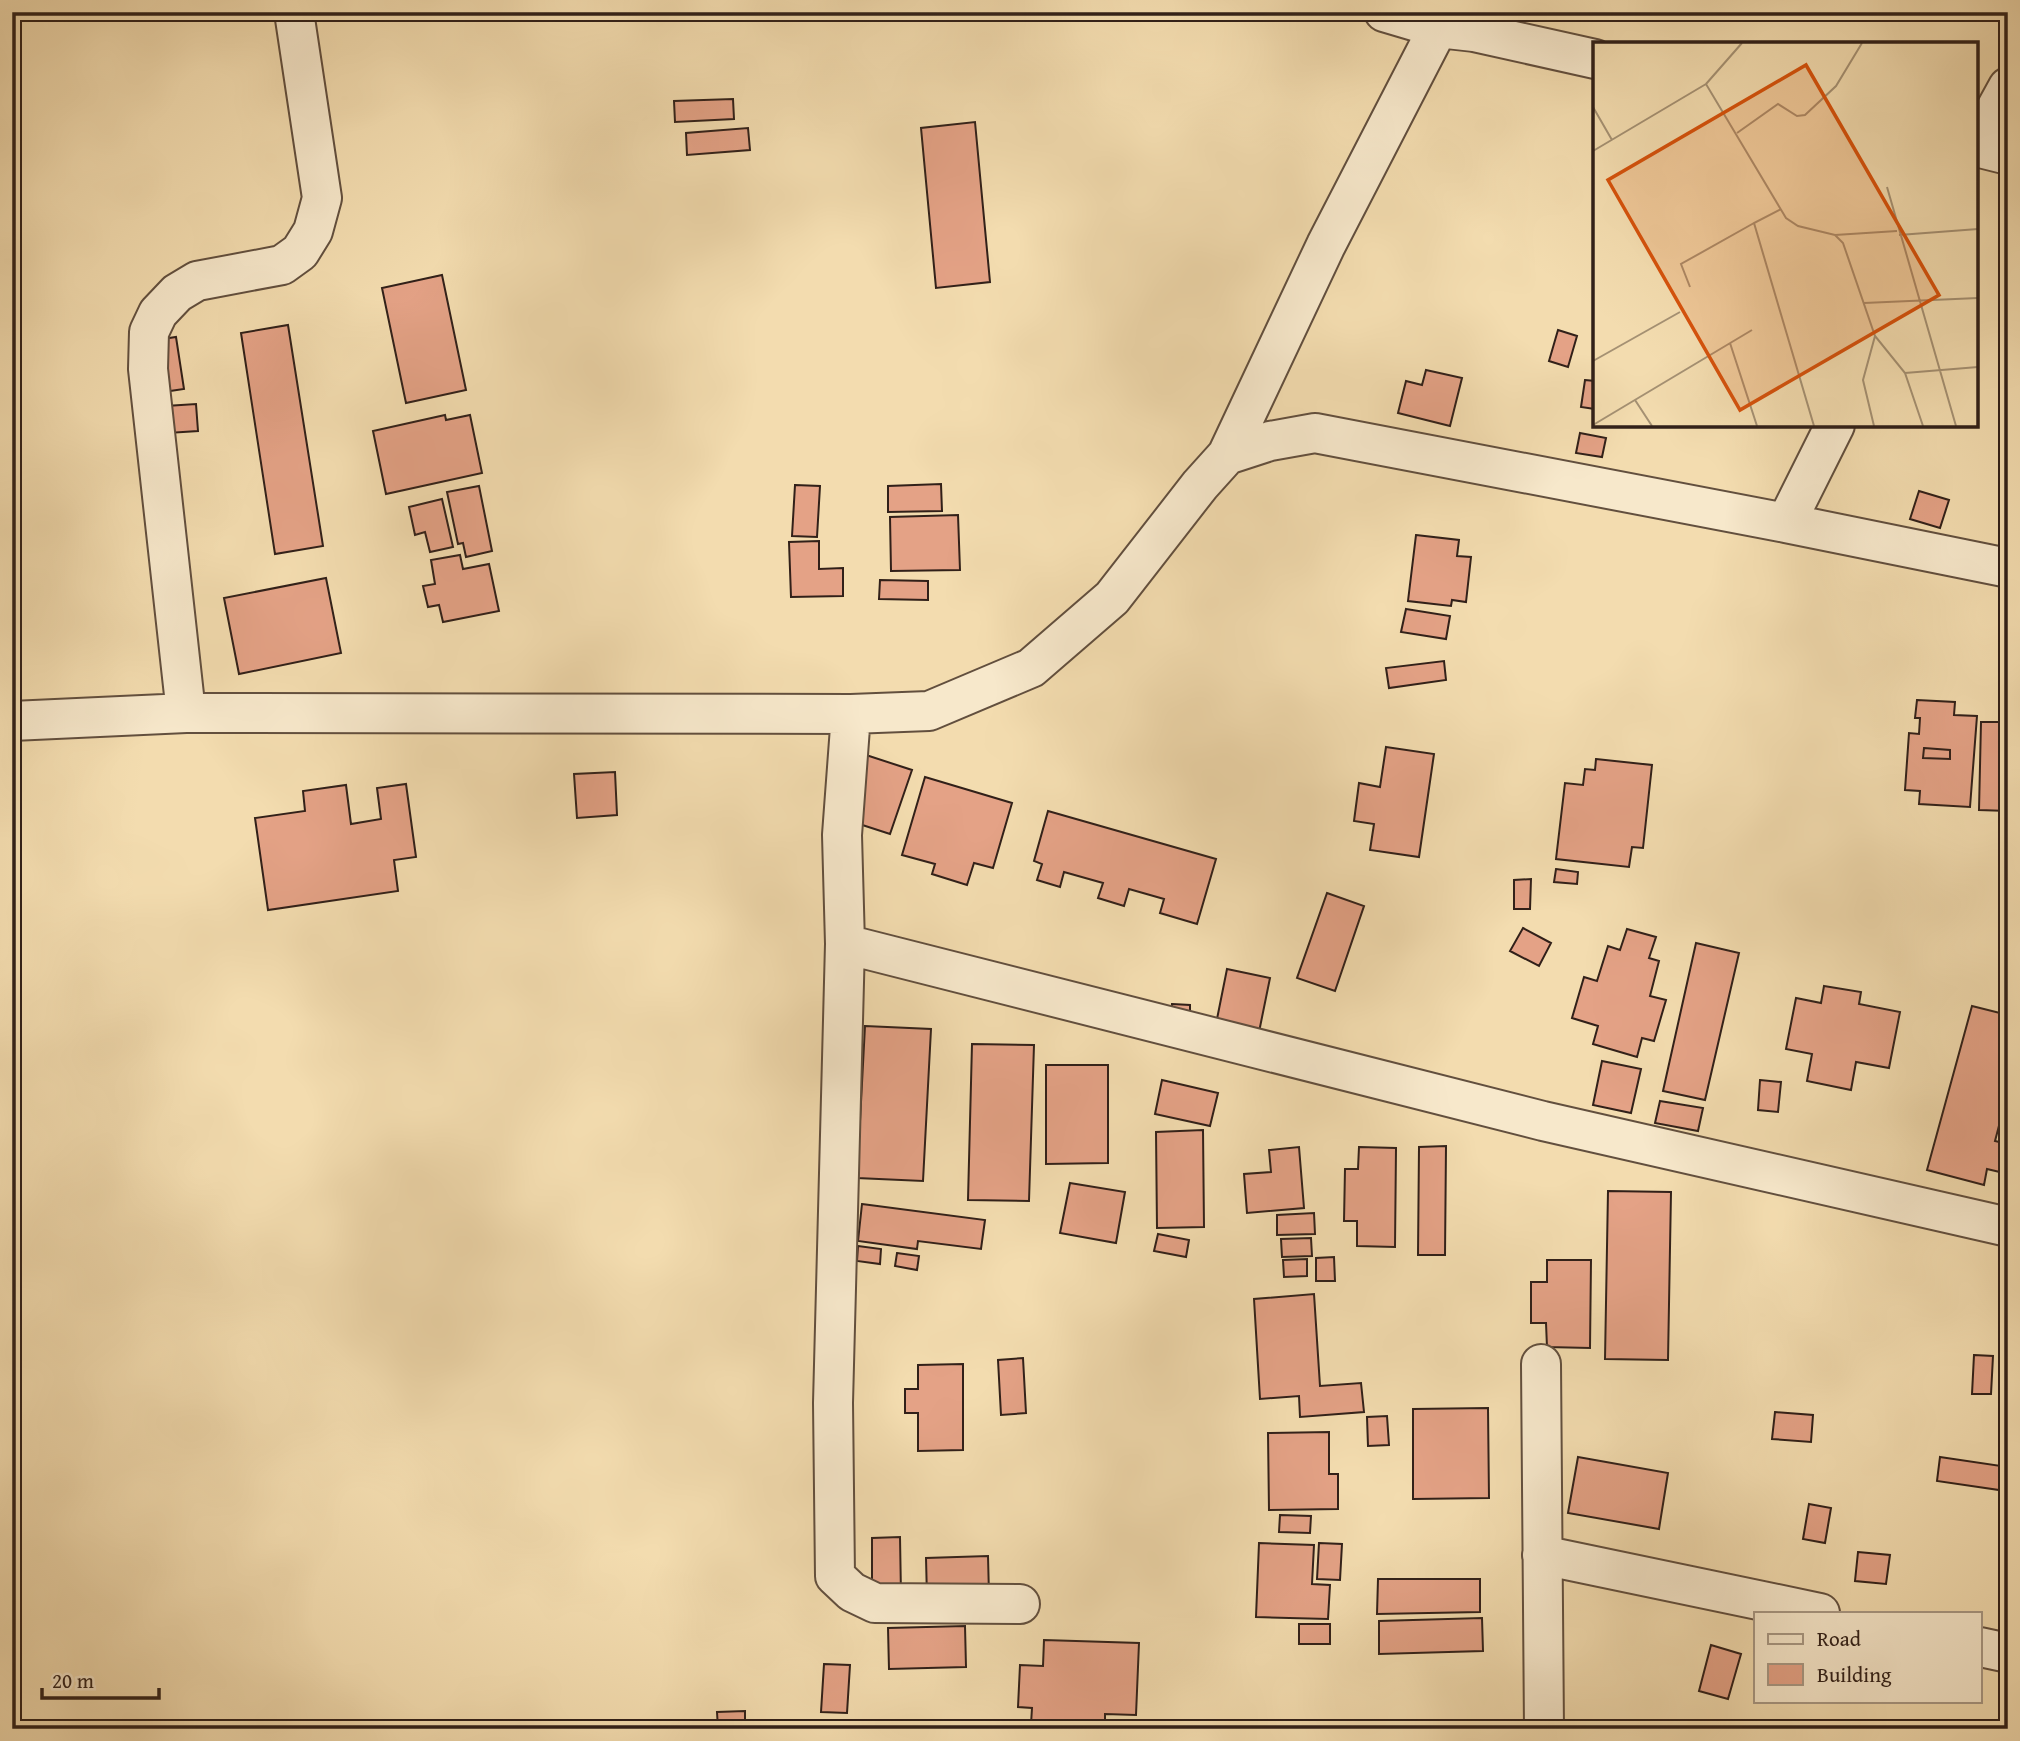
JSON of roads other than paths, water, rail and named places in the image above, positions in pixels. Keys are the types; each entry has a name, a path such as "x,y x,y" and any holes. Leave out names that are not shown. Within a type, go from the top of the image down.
{"street":[{"path":"186,713 148,369 149,332 158,313 177,293 197,281 282,265 300,252 313,231 322,198 294,12"},
{"path":"1384,12 1465,24 1593,58"},
{"path":"12,721 186,713 851,714 929,710 1031,668 1112,598 1200,485 1227,455 1326,246 1465,24"},
{"path":"1978,142 2008,87"},
{"path":"1978,147 2008,155"},
{"path":"1786,523 1834,427"},
{"path":"1227,455 1270,441 1315,433 2008,568"},
{"path":"851,714 842,835 845,944 833,1403 835,1576 852,1592 875,1603 1020,1604"},
{"path":"845,944 1543,1121 2008,1227"},
{"path":"1541,1364 1544,1729"},
{"path":"1542,1555 1815,1612"},
{"path":"1982,1647 2008,1653"}]}
